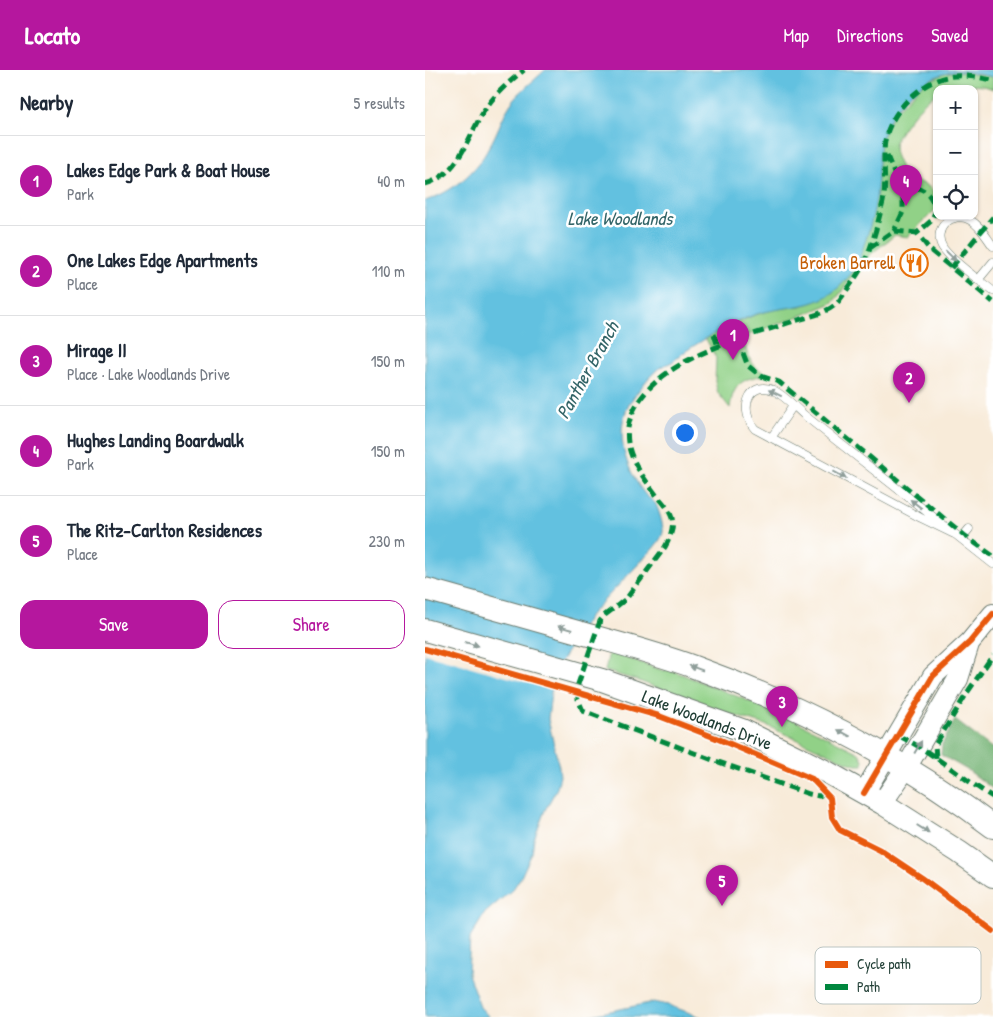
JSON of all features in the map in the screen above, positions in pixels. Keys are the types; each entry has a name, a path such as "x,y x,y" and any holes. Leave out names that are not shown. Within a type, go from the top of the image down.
{"main road":[{"path":"425,589 693,666 758,693 837,730 897,762 993,827"},
{"name":"Lake Woodlands Drive","path":"425,630 602,680 742,730 825,770 959,852 993,876"}],"street":[{"path":"873,798 958,679 969,642 993,614"}],"lane":[{"path":"993,246 982,230 970,220 958,217 951,218 942,227 939,238 943,248 993,291"},
{"path":"978,280 993,262"},
{"path":"954,534 755,429 746,415 748,398 753,392 763,388 772,390 993,564"},
{"path":"771,438 793,406"},
{"path":"964,541 964,535 969,528"}],"green space":[{"path":"958,72 993,77 993,89 978,85 933,85 933,96 911,117 895,141 894,151 907,180 925,184 933,191 933,212 908,237 895,235 862,261 832,303 742,337 748,355 754,365 770,375 754,377 742,382 734,392 730,408 718,393 715,382 716,358 706,339 711,336 707,310 717,333 752,316 819,300 859,256 877,190 882,137 887,125 896,111 921,85 944,74"},
{"path":"609,652 665,671 666,668 784,715 859,753 863,760 863,765 847,762 763,724 605,671"},
{"path":"955,720 993,749 993,789 969,771 941,755 942,744"}],"water":[{"name":"Lake Woodlands","path":"545,70 993,70 993,77 965,72 943,74 931,79 910,94 893,114 882,137 875,207 860,256 862,257 850,275 836,290 809,304 754,315 719,331 672,362 662,366 646,381 633,398 623,422 623,447 626,459 637,482 656,505 663,526 662,535 651,551 590,615 557,668 552,684 548,719 559,767 560,776 557,788 545,810 534,839 532,853 521,877 513,889 485,913 470,938 468,974 480,1007 489,1017 425,1017 425,201 454,187 470,173 484,156 514,100"},
{"path":"654,1002 701,1017 582,1017"}],"pier":[{"path":"425,620 560,669 554,690 425,654"}],"marked path":[{"path":"425,184 437,179 455,163 490,103 503,88 524,70"},
{"path":"825,793 819,796 809,794 583,711 578,699 577,687 600,621 626,599 665,547 672,529 672,518 669,512 642,474 630,453 628,430 631,417 637,404 650,387 686,361 728,343 819,314 837,303 862,267 873,241 884,194 885,141 894,118 910,98 932,82 955,76 993,80"},
{"path":"887,156 903,195 903,212 894,231"},
{"path":"900,186 923,190 930,197 936,210 931,221 917,233"},
{"path":"951,268 993,217"},
{"path":"870,248 894,231 917,233 930,250 993,302"},
{"path":"732,325 748,366 761,376 779,382 964,535 993,556"},
{"path":"714,334 718,347"},
{"path":"936,758 935,745 993,655"},
{"path":"899,736 924,750 993,797"}],"cycle path":[{"path":"864,793 933,676 970,642 993,614"},
{"path":"425,649 659,716 812,779 830,798 832,817 840,830 880,850 922,878 993,931"}],"place":[{"name":"Hughes Landing Boardwalk","path":"906,206"},
{"name":"Broken Barrell","path":"914,263"},
{"name":"Lakes Edge Park & Boat House","path":"733,360"},
{"name":"One Lakes Edge Apartments","path":"909,403"},
{"name":"Mirage II","path":"782,727"},
{"name":"The Ritz-Carlton Residences","path":"722,906"}],"water label":[{"name":"Panther Branch","path":"587,370"}]}
